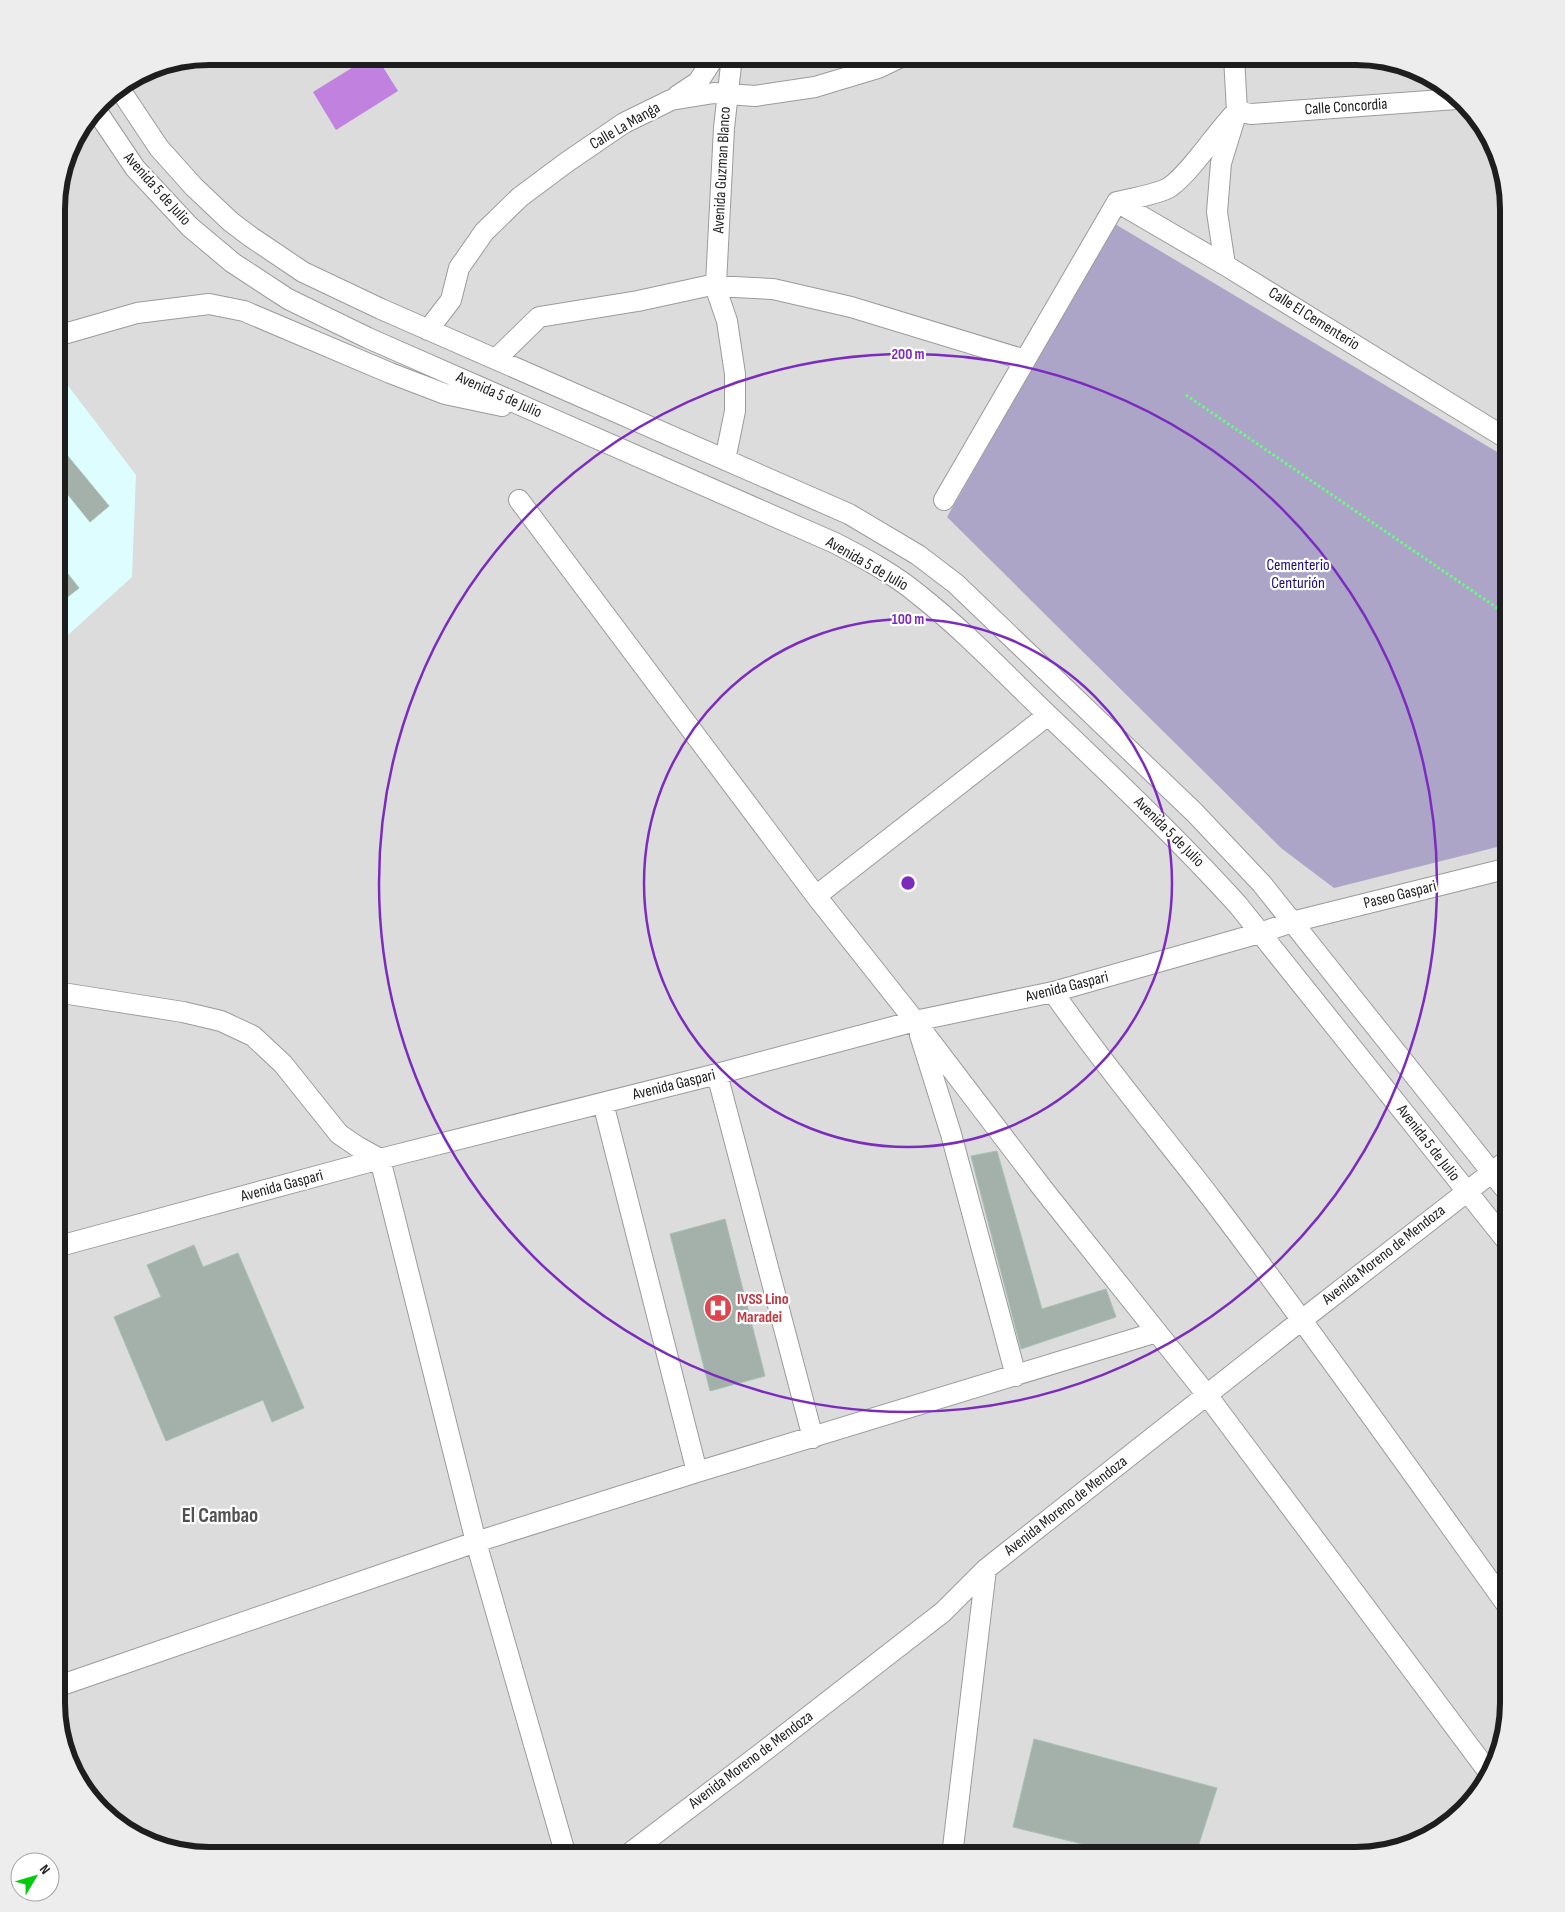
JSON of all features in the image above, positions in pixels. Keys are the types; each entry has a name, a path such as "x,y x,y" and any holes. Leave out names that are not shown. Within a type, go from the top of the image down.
{"street":[{"path":"671,100 698,82 709,65"},
{"name":"Avenida Guzman Blanco","path":"715,285 727,94 731,65"},
{"name":"Calle La Manga","path":"428,330 451,300 459,268 484,232 520,197 624,123 671,100 714,92 755,96 815,87 884,65"},
{"path":"1225,264 1217,212 1221,163 1237,111 1234,65"},
{"name":"Avenida 5 de Julio","path":"123,94 146,130 177,168 211,204 238,227 303,272 351,296 849,514 893,539 938,569 977,603 1195,812 1262,884 1500,1183"},
{"name":"Calle Concordia","path":"1237,111 1251,114 1449,99"},
{"path":"944,500 1117,202 1169,188 1189,168 1237,111"},
{"name":"Avenida 5 de Julio","path":"100,116 135,168 172,209 211,246 288,299 338,324 835,543 877,566 918,594 1048,715 1191,853 1238,905 1500,1233"},
{"name":"Calle El Cementerio","path":"1117,202 1225,264 1500,434"},
{"path":"496,359 539,317 638,301 715,285 773,289 851,307 1026,360"},
{"path":"715,285 727,321 735,374 735,412 726,460"},
{"path":"65,334 138,313 210,304 244,311 390,374 445,394 544,415"},
{"path":"519,500 816,896 915,1021 1043,1189 1207,1394 1485,1767"},
{"path":"816,896 1048,715"},
{"name":"Paseo Gaspari","path":"1292,922 1500,870"},
{"name":"Avenida Gaspari","path":"65,1245 380,1159 717,1074 915,1021 1053,992 1260,933 1292,922"},
{"path":"1053,992 1106,1065 1216,1205 1302,1320 1500,1595"},
{"path":"65,993 183,1012 221,1021 253,1036 283,1064 339,1134 358,1148 380,1159 476,1542 563,1847"},
{"path":"915,1021 950,1134 1016,1376"},
{"path":"717,1074 813,1438"},
{"path":"602,1103 697,1472"},
{"name":"Avenida Moreno de Mendoza","path":"638,1847 943,1612 986,1569 1466,1191 1500,1167"},
{"path":"65,1684 476,1542 697,1472 1157,1332"},
{"path":"953,1847 986,1569"}],"path":[{"path":"1186,395 1500,610"}],"shaded area":[{"path":"199,65 1366,65 1403,73 1428,84 1458,107 1476,129 1489,154 1495,171 1500,208 1500,1704 1495,1741 1481,1775 1458,1805 1436,1823 1411,1836 1394,1842 1356,1847 208,1847 171,1842 137,1828 107,1805 89,1783 73,1750 66,1722 65,1704 65,199 70,171 84,137 95,121 114,101 137,84 154,76 171,70"},
{"path":"356,65 382,65 398,91 336,130 313,92"},
{"path":"65,383 136,475 132,577 65,638"}],"green space":[{"name":"Cementerio Centurión","path":"1115,224 1500,454 1500,846 1334,888 1281,848 947,517"}],"building":[{"path":"65,453 109,506 90,522 65,491"},
{"path":"65,570 79,588 65,599"},
{"path":"997,1151 1042,1309 1106,1289 1116,1317 1021,1349 971,1156"},
{"path":"725,1219 765,1376 710,1391 670,1234"},
{"path":"194,1245 203,1267 238,1253 304,1408 272,1422 263,1400 166,1441 114,1317 161,1297 147,1265"},
{"path":"1034,1739 1217,1788 1198,1847 1094,1847 1013,1827"}],"place":[{"name":"IVSS Lino Maradei","path":"718,1308"}],"district":[{"name":"El Cambao","path":"220,1515"}]}
